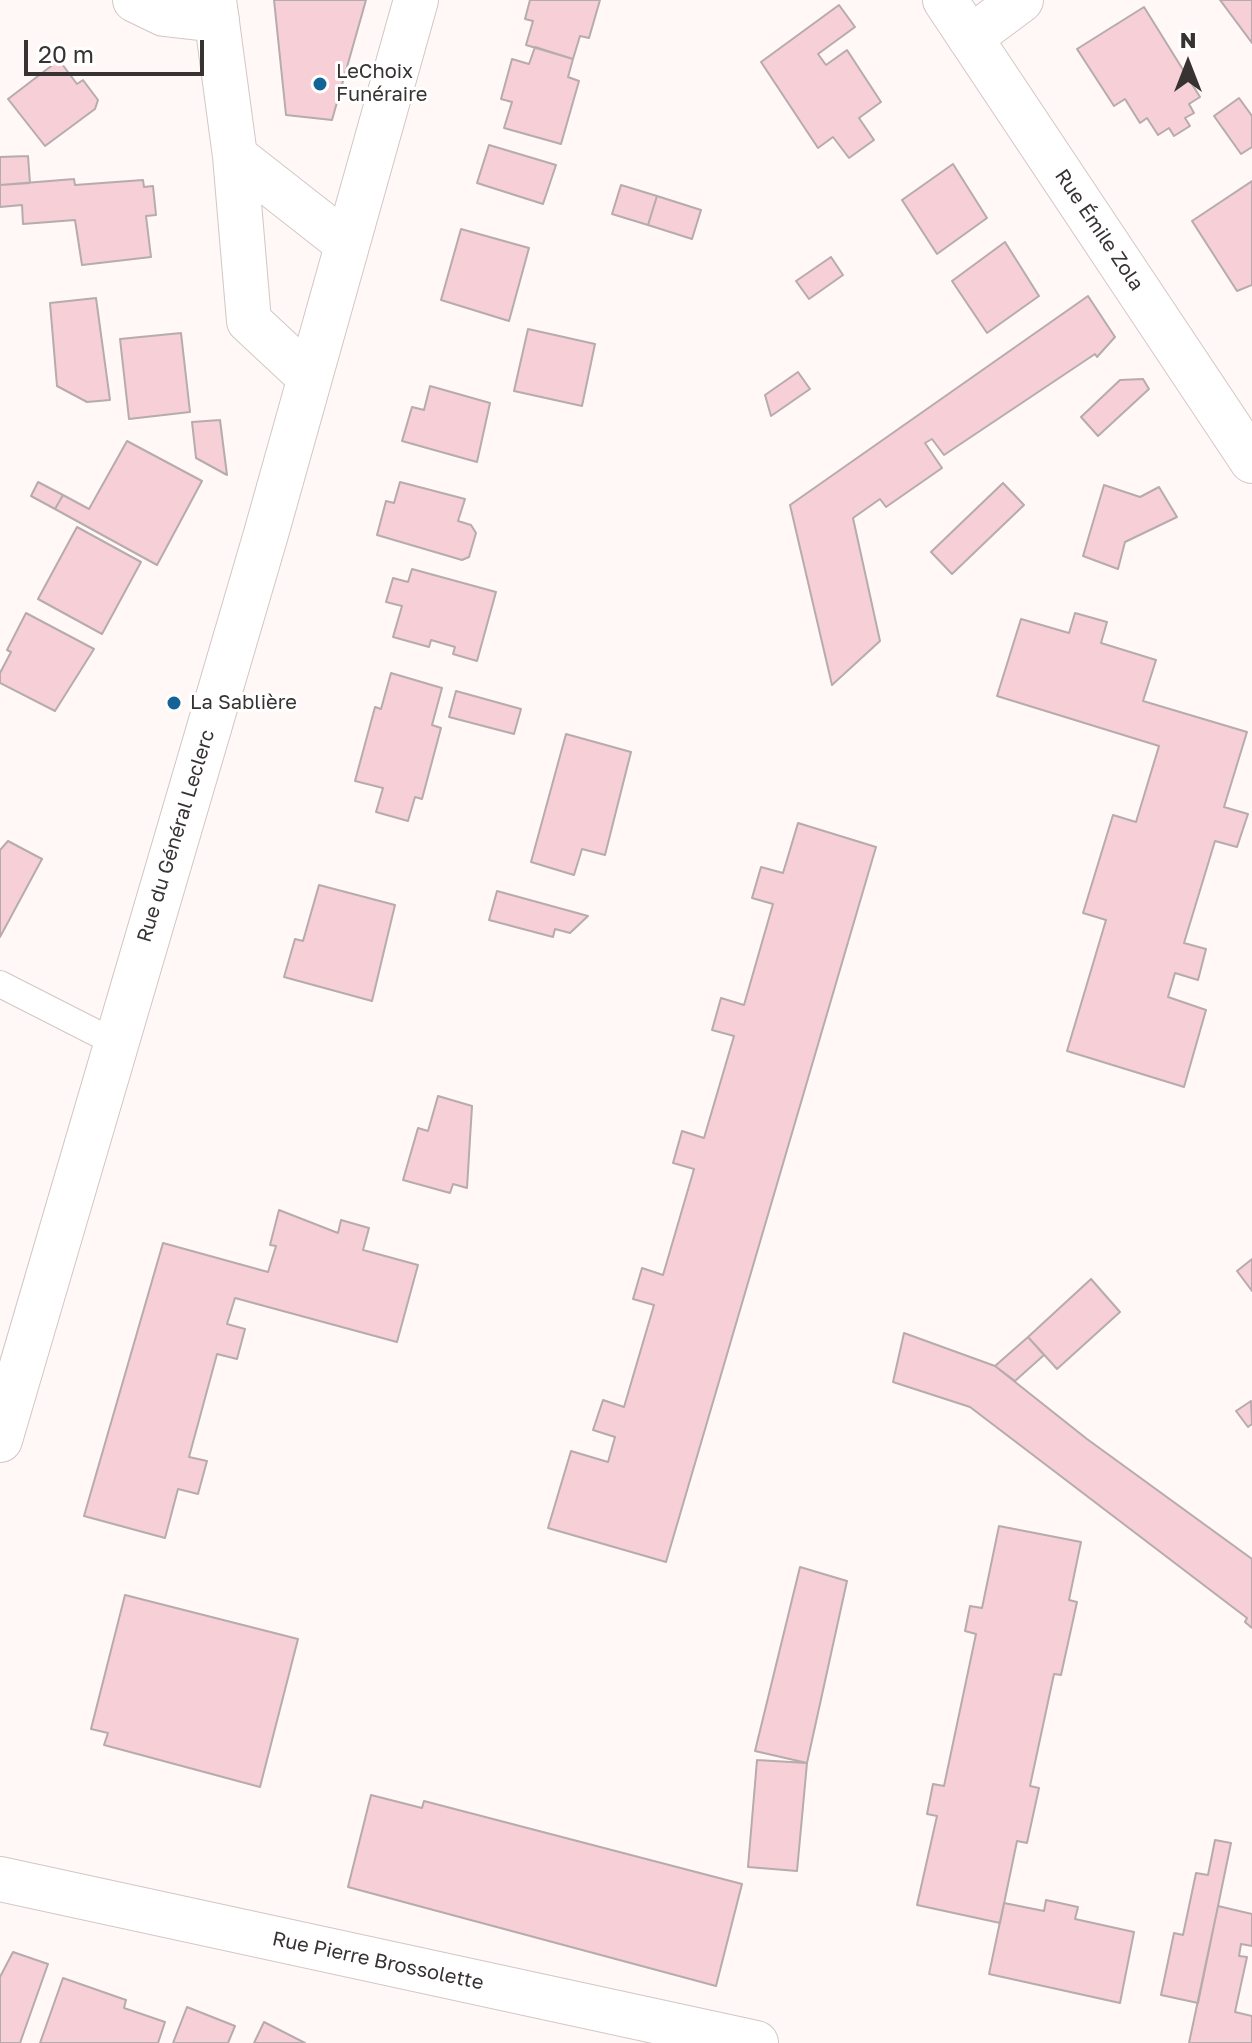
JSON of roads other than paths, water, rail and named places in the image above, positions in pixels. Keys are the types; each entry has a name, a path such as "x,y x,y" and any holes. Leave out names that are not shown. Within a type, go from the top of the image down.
{"street":[{"path":"135,0 164,14 216,10 235,156 249,321 309,377"},
{"name":"Rue du Général Leclerc","path":"0,1440 416,0"},
{"name":"Rue Émile Zola","path":"945,0 1252,461"},
{"path":"970,38 1021,0"},
{"path":"235,156 346,243"},
{"name":"Rue Pierre Brossolette","path":"0,1879 756,2043"}],"lane":[{"path":"0,984 114,1042"}],"place":[{"name":"LeChoix Funéraire","path":"320,84"},
{"name":"La Sablière","path":"174,703"}]}
